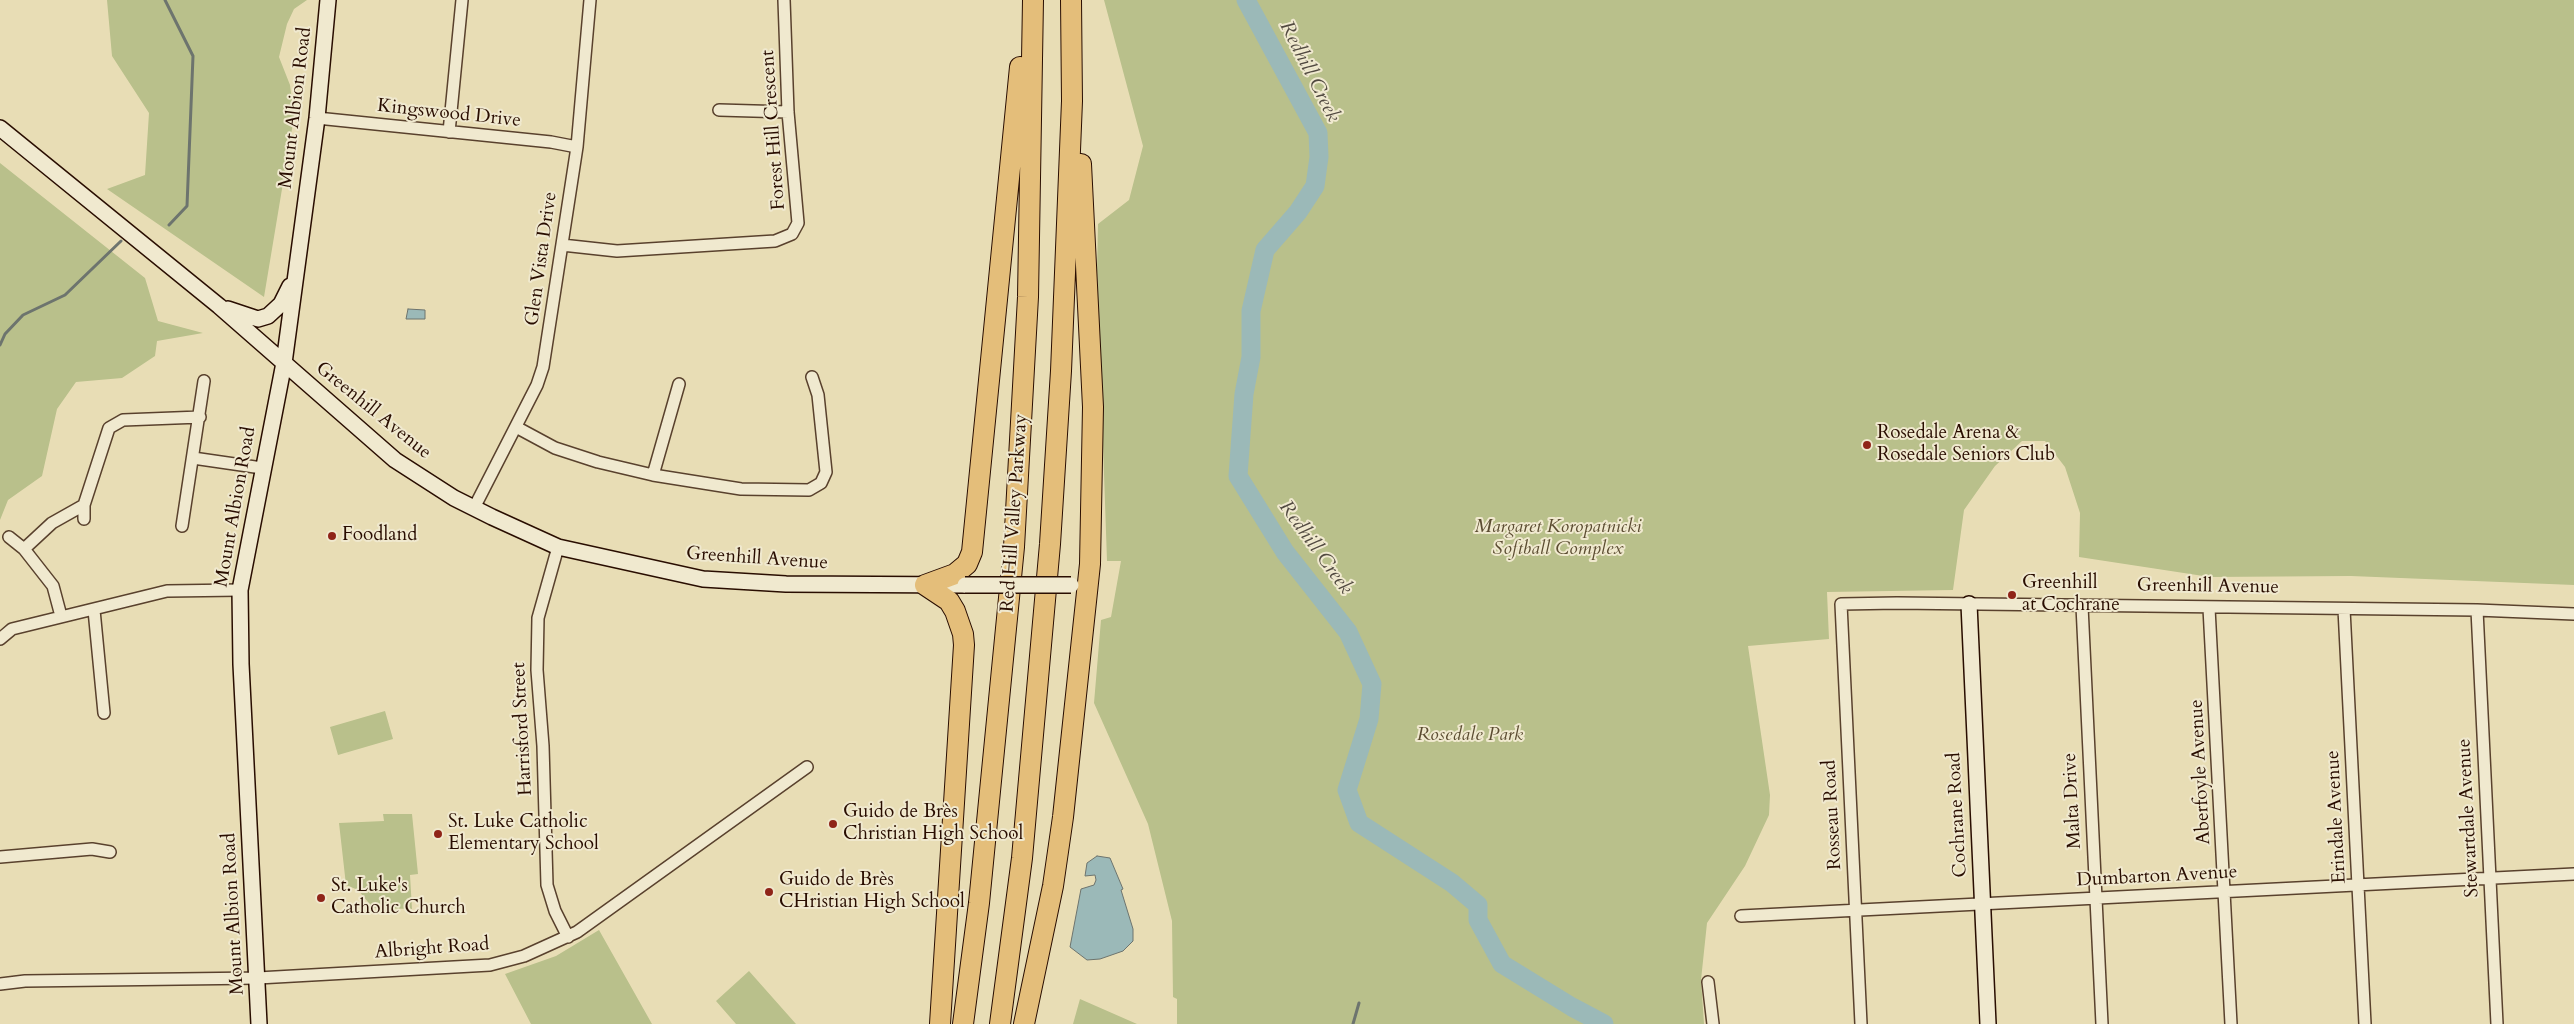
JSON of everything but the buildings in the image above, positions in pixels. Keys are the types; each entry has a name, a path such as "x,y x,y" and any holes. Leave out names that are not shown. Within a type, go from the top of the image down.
{"highway":[{"path":"926,585 956,574 967,564 972,552 1022,50 1024,0"},
{"name":"Red Hill Valley Parkway","path":"963,1024 979,903 998,728 1014,537 1028,296 1033,0"},
{"name":"Red Hill Valley Parkway","path":"1000,1024 1022,858 1049,554 1061,371 1072,101 1071,0"},
{"path":"1024,1024 1053,886 1063,817 1080,585 1094,476 1093,407 1081,151 1072,101"},
{"path":"926,585 948,601 955,611 963,634 964,644 940,1024"}],"street":[{"name":"Mount Albion Road","path":"259,1024 240,664 240,590 262,468 284,363 317,118 328,0"},
{"path":"449,132 462,0"},
{"name":"Glen Vista Drive","path":"474,508 537,385 543,367 577,147 590,0"},
{"name":"Forest Hill Crescent","path":"562,245 618,252 774,241 792,234 798,223 788,112 784,0"},
{"path":"719,110 788,112"},
{"name":"Kingswood Drive","path":"317,118 551,142 577,147"},
{"name":"Greenhill Avenue","path":"0,128 219,306 395,460 454,498 558,547 703,579 786,584 1080,585"},
{"path":"219,306 258,318 268,316 281,304 294,278"},
{"path":"516,426 555,448 598,462 653,475 741,489 809,490 821,483 826,472 818,395 812,377"},
{"path":"182,526 200,417 204,380"},
{"path":"653,475 679,384"},
{"path":"84,519 84,505 109,428 123,420 200,417"},
{"path":"193,458 262,468"},
{"path":"24,550 52,523 84,505"},
{"path":"9,537 24,550 53,586 61,616"},
{"name":"Harrisford Street","path":"558,547 538,618 537,670 547,885 555,911 568,937"},
{"path":"0,639 12,629 167,591 240,590"},
{"name":"Greenhill Avenue","path":"1841,604 2477,610 2574,614"},
{"name":"Rosseau Road","path":"1841,604 1861,1024"},
{"name":"Cochrane Road","path":"1969,604 1988,1024"},
{"name":"Malta Drive","path":"2082,606 2102,1024"},
{"name":"Aberfoyle Avenue","path":"2210,608 2231,1024"},
{"name":"Erindale Avenue","path":"2344,609 2365,1024"},
{"path":"94,610 104,713"},
{"name":"Stewartdale Avenue","path":"2477,610 2497,1024"},
{"name":"Albright Road","path":"0,984 25,981 258,978 490,965 524,956 568,937 806,767"},
{"path":"0,857 92,849 110,852"},
{"name":"Dumbarton Avenue","path":"1741,916 2574,874"},
{"path":"1708,982 1713,1024"}],"green space":[{"path":"107,0 307,0 294,9 287,24 279,57 290,85 294,117 264,297 107,189 145,175 149,113 112,56"},
{"path":"1104,0 2574,0 2574,585 2351,576 2210,577 2079,557 2080,513 2065,467 2045,441 2022,441 1995,466 1964,510 1953,590 1827,592 1829,639 1748,646 1770,795 1769,815 1745,866 1707,923 1701,980 1704,1024 1177,1024 1177,999 1173,997 1172,921 1148,824 1094,703 1101,620 1111,617 1121,561 1107,561 1097,270 1098,224 1129,200 1143,146"},
{"path":"0,163 145,278 158,321 203,333 157,341 155,356 122,378 76,382 57,409 42,476 8,500 0,520"},
{"path":"385,711 393,739 338,755 330,727"},
{"path":"383,814 412,814 418,874 410,875 412,909 373,908 358,890 346,885 339,823 384,821"},
{"path":"599,930 652,1024 531,1024 505,974 556,956"},
{"path":"749,971 796,1024 736,1024 716,1001"},
{"path":"1080,999 1137,1024 1073,1024"}],"water":[{"path":"408,309 425,310 425,319 406,319"},
{"path":"1097,856 1110,858 1123,889 1121,890 1133,929 1133,941 1123,951 1100,959 1087,960 1070,947 1081,889 1094,885 1096,880 1095,875 1085,876 1087,863"}],"waterway":[{"path":"165,0 193,56 187,206 169,225"},
{"name":"Redhill Creek","path":"1246,0 1318,133 1319,157 1315,186 1298,212 1265,250 1251,311 1251,357 1244,394 1238,476 1285,552 1348,632 1372,684 1369,719 1347,790 1359,823 1452,883 1478,905 1478,920 1502,964 1572,1007 1604,1024"},
{"path":"0,345 5,334 23,315 65,295 121,241"},
{"path":"1353,1024 1359,1003"}],"place":[{"name":"Rosedale Arena & Rosedale Seniors Club","path":"1867,445"},
{"name":"Foodland","path":"332,536"},
{"name":"Greenhill at Cochrane","path":"2012,595"},
{"name":"Guido de Brès Christian High School","path":"833,824"},
{"name":"St. Luke Catholic Elementary School","path":"438,834"},
{"name":"Guido de Brès CHristian High School","path":"769,892"},
{"name":"St. Luke's Catholic Church","path":"321,898"}],"park label":[{"name":"Margaret Koropatnicki Softball Complex","path":"1558,539"},
{"name":"Rosedale Park","path":"1470,736"}]}
